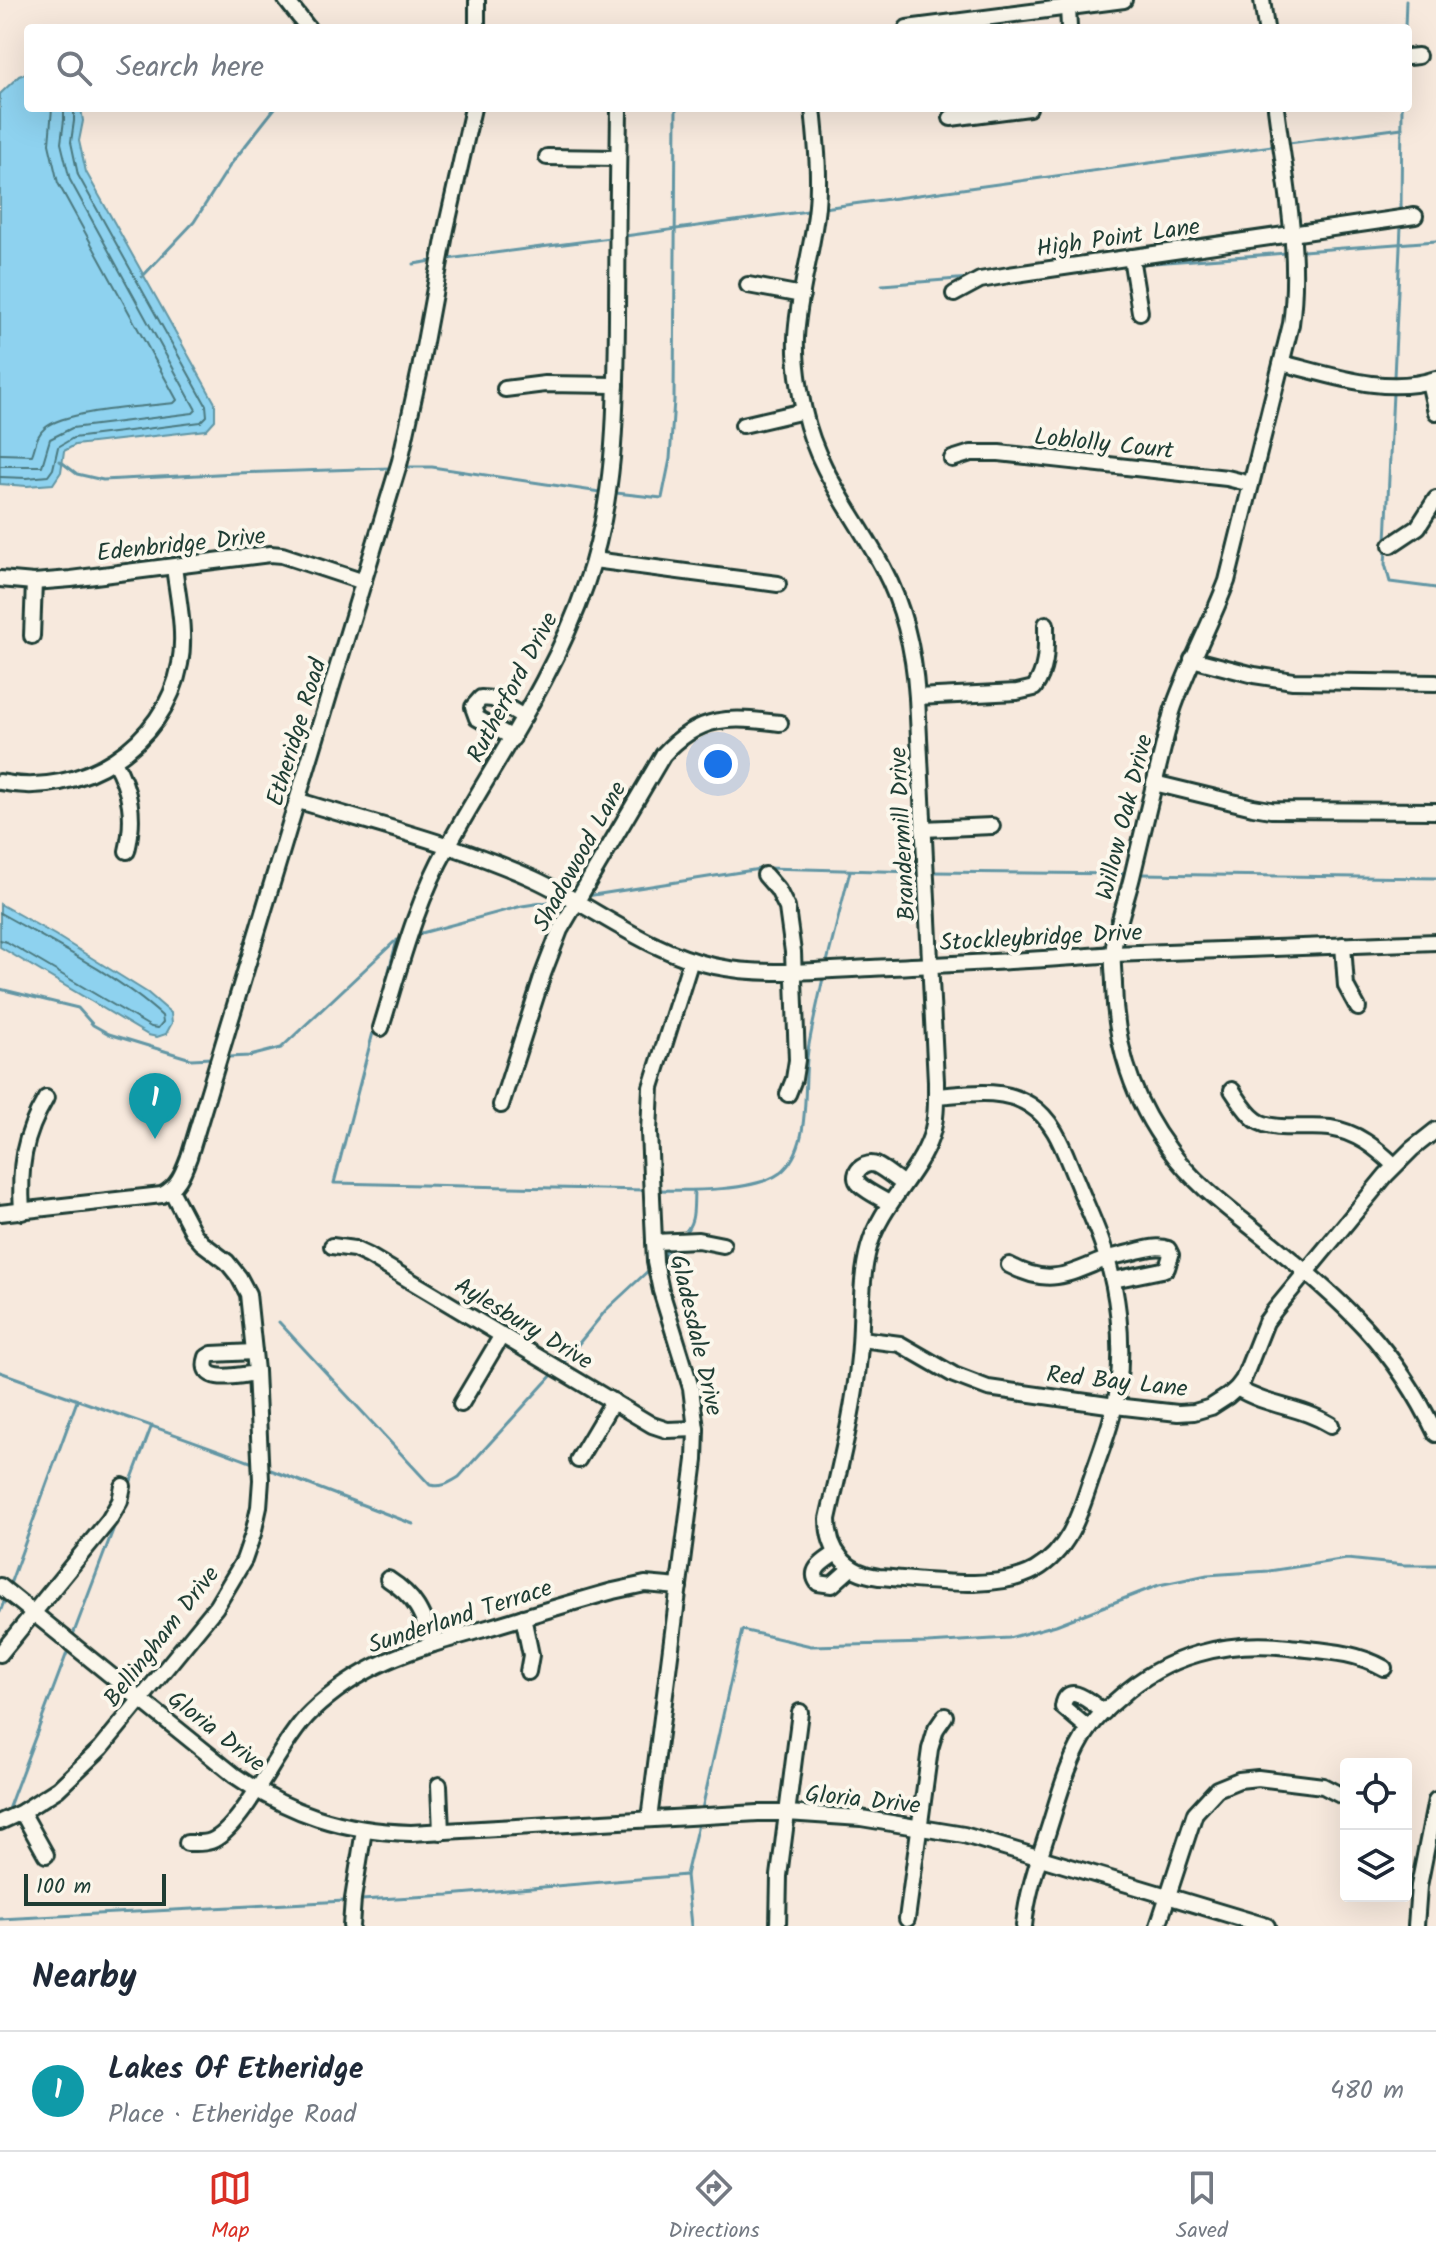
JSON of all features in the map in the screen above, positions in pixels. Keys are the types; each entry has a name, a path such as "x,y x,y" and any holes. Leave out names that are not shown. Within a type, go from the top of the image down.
{"street":[{"path":"286,0 305,24"},
{"path":"477,0 477,24"},
{"path":"938,24 1124,0"},
{"path":"1262,0 1265,24"},
{"path":"1068,7 1069,24"},
{"name":"Etheridge Road","path":"171,1190 180,1179 189,1157 299,801 407,435 446,229 472,112"},
{"name":"Rutherford Drive","path":"381,1028 431,880 558,657 594,560 606,509 616,429 619,112"},
{"name":"Brandermill Drive","path":"813,112 818,191 802,295 796,354 798,379 816,452 883,567 904,617 912,647 936,1096 931,1136 920,1160 880,1218 866,1257 855,1390 828,1531 843,1560 872,1577 987,1583 1011,1580 1037,1569 1054,1556 1075,1526 1115,1406"},
{"path":"951,118 998,112"},
{"name":"Willow Oak Drive","path":"1277,112 1293,234 1294,299 1282,363 1227,581 1172,712 1113,954 1114,1006 1121,1045 1134,1086 1169,1149 1205,1189 1344,1305 1380,1342 1419,1400 1436,1434"},
{"path":"547,157 618,158"},
{"name":"High Point Lane","path":"954,294 980,280 1415,216"},
{"path":"1131,257 1140,312"},
{"path":"748,285 802,295"},
{"path":"1282,363 1367,384 1400,385 1432,380 1436,412"},
{"path":"505,389 545,384 616,385"},
{"path":"743,425 804,411"},
{"name":"Loblolly Court","path":"952,459 979,452 999,453 1227,478 1251,484"},
{"path":"1391,545 1418,527 1436,499"},
{"name":"Edenbridge Drive","path":"0,579 34,582 270,554 282,555 364,582"},
{"path":"594,560 778,584"},
{"path":"0,782 29,785 82,775 114,761 151,729 175,686 181,663 183,638 174,567"},
{"path":"32,636 34,582"},
{"path":"917,697 1017,692 1034,688 1043,676 1047,657 1046,624"},
{"path":"1192,659 1254,675 1293,681 1436,683"},
{"path":"513,738 477,718 473,707 475,702 481,698 493,699 524,717"},
{"name":"Shadowood Lane","path":"501,1105 551,951 655,767 675,743 703,725 726,719 780,723"},
{"path":"114,761 129,791 132,811 132,831 127,851"},
{"path":"1154,783 1271,810 1436,811"},
{"name":"Stockleybridge Drive","path":"299,801 510,868 658,948 691,960 732,969 793,972 1113,954 1436,942"},
{"path":"923,829 992,826"},
{"path":"765,875 778,890 787,908 793,952 797,1060 788,1094"},
{"path":"1343,945 1346,986 1358,1008"},
{"name":"Gladesdale Drive","path":"649,1819 695,1460 696,1429 691,1388 657,1277 649,1132 651,1087 691,960"},
{"path":"1232,1090 1258,1121 1271,1126 1340,1130 1367,1142 1394,1165"},
{"path":"936,1096 1001,1094 1030,1105 1041,1113 1056,1134 1113,1280 1120,1340 1115,1406"},
{"path":"22,1212 20,1182 24,1149 35,1117 46,1098"},
{"path":"1331,1425 1307,1412 1256,1400 1237,1388 1266,1322 1394,1165 1436,1130"},
{"path":"889,1203 861,1185 857,1172 862,1166 876,1165 903,1184"},
{"path":"0,1213 151,1198 171,1190"},
{"name":"Bellingham Drive","path":"0,1822 58,1789 101,1748 216,1607 244,1560 253,1534 261,1480 256,1373 248,1294 227,1262 194,1234 171,1190"},
{"path":"654,1242 698,1240 723,1245"},
{"name":"Aylesbury Drive","path":"332,1246 354,1249 369,1256 652,1425 667,1430 696,1429"},
{"path":"1009,1265 1030,1274 1059,1277 1107,1259 1154,1247 1168,1249 1171,1255 1167,1268 1113,1280"},
{"path":"461,1404 502,1335"},
{"name":"Red Bay Lane","path":"861,1339 900,1344 954,1375 988,1388 1115,1406 1194,1412 1211,1407 1237,1388"},
{"path":"254,1352 212,1354 207,1357 205,1367 214,1376 256,1373"},
{"path":"578,1460 613,1401"},
{"path":"0,1654 109,1520 120,1501 123,1486"},
{"path":"388,1579 410,1596 419,1608 433,1644"},
{"name":"Sunderland Terrace","path":"187,1843 211,1841 223,1834 237,1819 298,1726 331,1694 369,1668 400,1654 637,1585 679,1587"},
{"name":"Gloria Drive","path":"0,1586 255,1790 320,1821 391,1833 787,1813 861,1818 975,1838 1267,1926"},
{"path":"523,1617 531,1655 528,1672"},
{"path":"1024,1926 1027,1902 1066,1773 1089,1729 1129,1688 1166,1665 1191,1655 1236,1645 1276,1645 1350,1654 1384,1668"},
{"path":"1089,1729 1065,1710 1064,1699 1078,1694 1104,1712"},
{"path":"778,1926 779,1876 800,1712"},
{"path":"907,1919 931,1742 945,1716"},
{"path":"1158,1926 1195,1813 1222,1786 1258,1778 1323,1786 1340,1795"},
{"path":"439,1785 441,1832"},
{"path":"1416,1926 1419,1886 1436,1800"},
{"path":"22,1812 46,1855"},
{"path":"351,1926 364,1830"}],"water":[{"path":"24,74 24,112 82,112 79,141 86,172 215,403 215,420 206,430 75,445 64,451 61,472 53,484 27,486 0,484 0,94"},
{"path":"0,904 148,993 171,1013 172,1023 166,1034 157,1037 148,1035 0,947"}],"waterway":[{"path":"1405,24 1406,0"},
{"path":"142,277 194,222 231,164 272,112"},
{"path":"616,493 662,498 670,459 674,400 676,112"},
{"path":"1401,210 1402,112"},
{"path":"1289,143 1402,128"},
{"path":"824,208 1272,146"},
{"path":"625,236 808,211"},
{"path":"1394,377 1401,226"},
{"path":"448,259 610,238"},
{"path":"1303,251 1436,241"},
{"path":"1140,264 1286,253"},
{"path":"414,264 432,261"},
{"path":"1115,266 1125,266"},
{"path":"882,285 970,278"},
{"path":"1386,541 1393,393"},
{"path":"60,461 77,474 103,480 390,468"},
{"path":"406,467 432,467 600,492"},
{"path":"1386,549 1385,564 1390,582 1436,588"},
{"path":"587,896 766,868 917,872"},
{"path":"827,962 850,871"},
{"path":"933,872 1124,874"},
{"path":"1141,874 1436,878"},
{"path":"418,934 522,906 562,900"},
{"path":"397,940 334,1183 644,1190"},
{"path":"228,1057 250,1056 281,1048 394,942"},
{"path":"659,1190 739,1187 769,1179 790,1162 802,1133 808,1050 823,978"},
{"path":"0,989 78,1008 93,1025 109,1034 191,1059 212,1058"},
{"path":"682,1235 692,1220 694,1191"},
{"path":"662,1258 669,1248"},
{"path":"563,1363 606,1310 649,1270"},
{"path":"279,1322 434,1486 459,1477 553,1374"},
{"path":"0,1372 253,1463"},
{"path":"10,1584 77,1401"},
{"path":"128,1489 152,1425"},
{"path":"268,1469 413,1524"},
{"path":"73,1635 116,1522"},
{"path":"702,1809 742,1630 811,1646 1009,1638 1056,1625 1159,1585 1207,1575 1269,1571 1347,1559 1436,1565"},
{"path":"0,1612 5,1599"},
{"path":"7,1812 68,1650"},
{"path":"691,1926 686,1875 698,1824"},
{"path":"361,1900 686,1875"},
{"path":"0,1919 345,1901"}],"place":[{"name":"Lakes Of Etheridge","path":"155,1139"}]}
